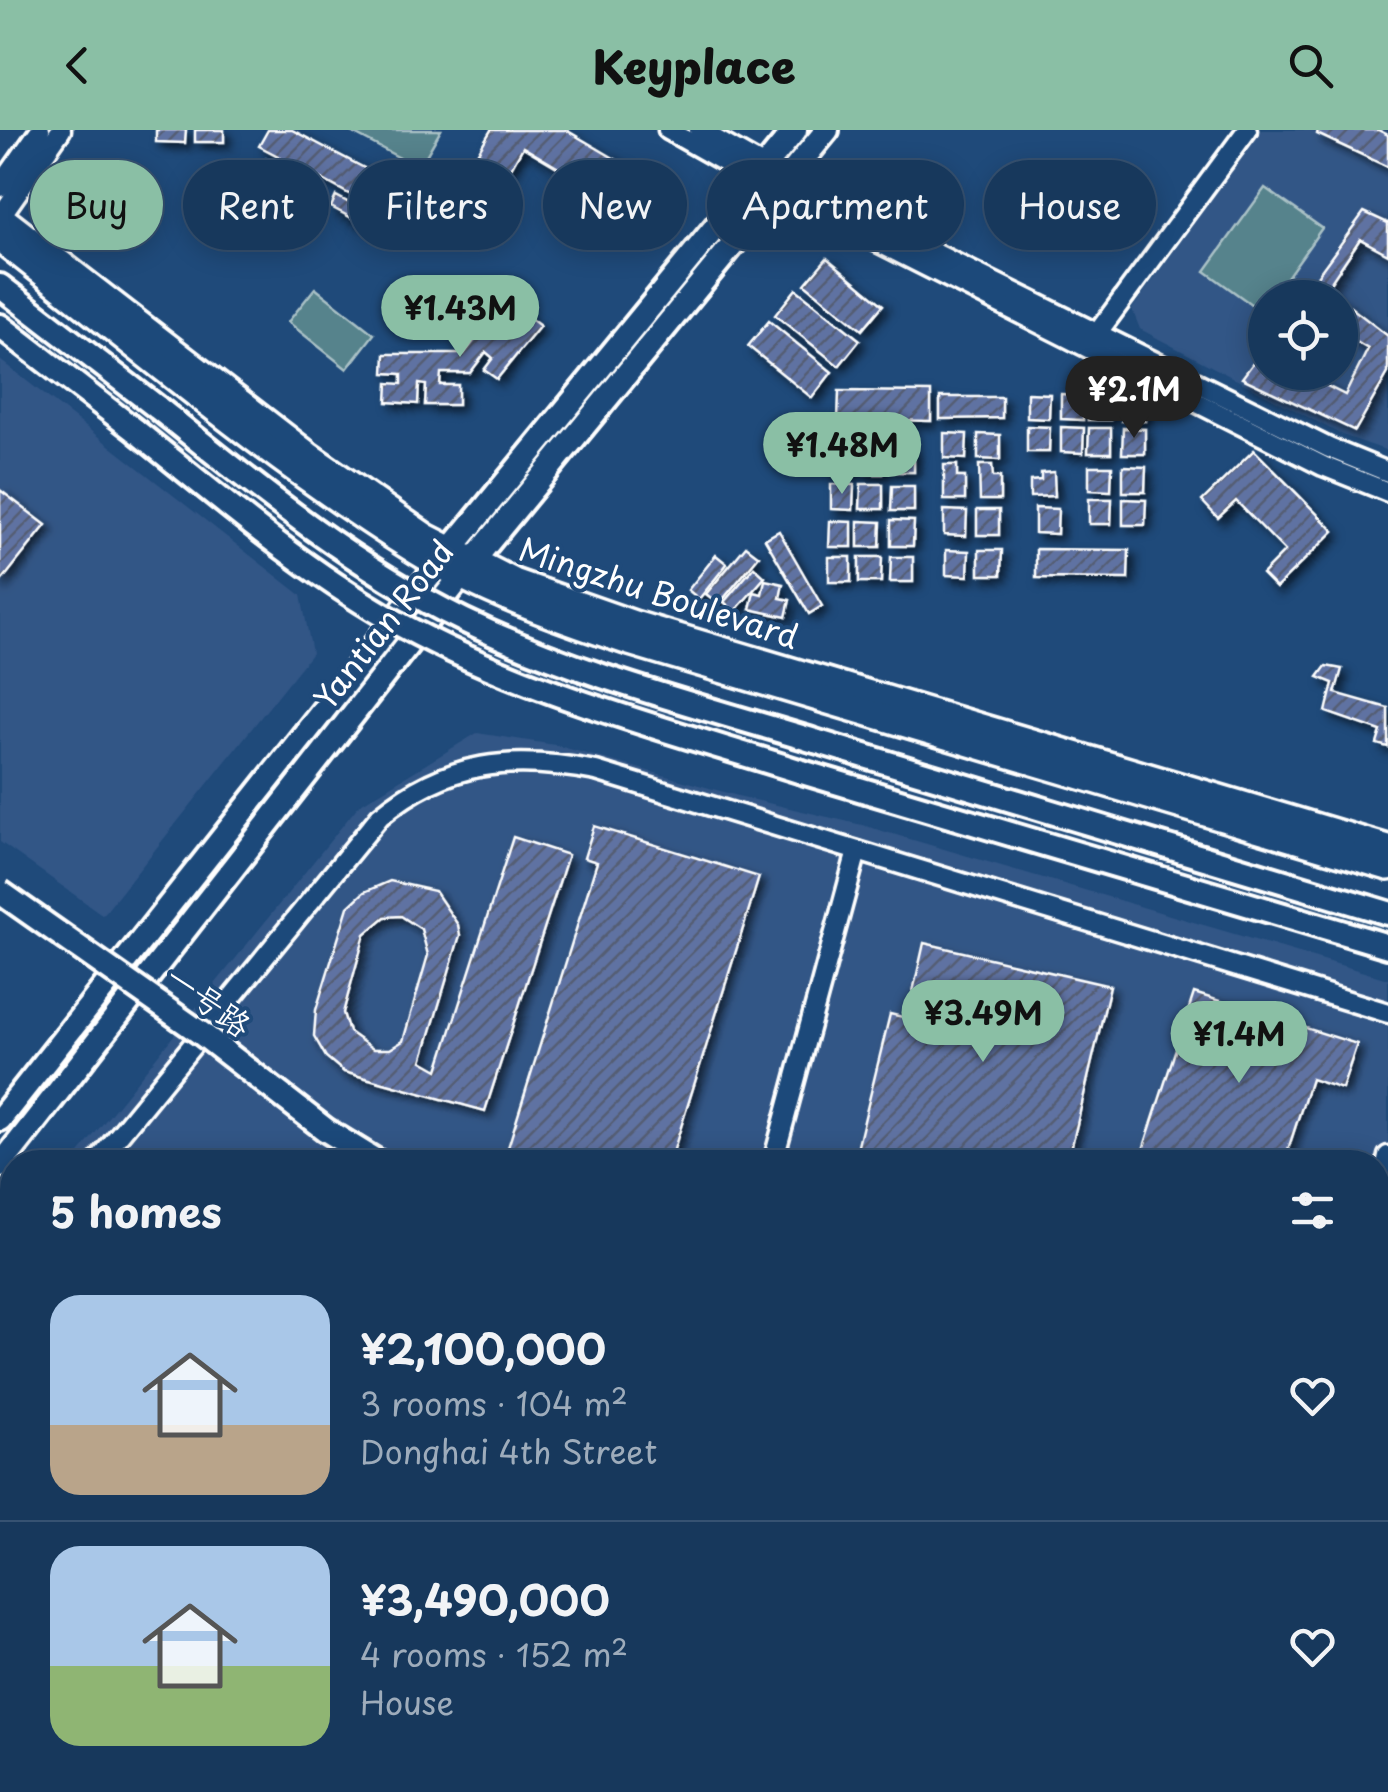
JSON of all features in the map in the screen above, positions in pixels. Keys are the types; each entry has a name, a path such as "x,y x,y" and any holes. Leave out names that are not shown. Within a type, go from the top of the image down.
{"main road":[{"name":"Mingzhu Boulevard","path":"0,217 308,455 456,563 634,624 1388,848"},
{"name":"Mingzhu Boulevard","path":"0,240 296,469 556,618 1388,866"}],"street":[{"path":"0,187 40,130"},
{"path":"0,217 61,130"},
{"path":"668,130 730,160"},
{"path":"699,130 742,160"},
{"name":"Yantian Road","path":"781,160 795,130"},
{"name":"Yantian Road","path":"794,160 828,130"},
{"path":"1093,339 1246,130"},
{"name":"Yantian Road","path":"0,1118 713,250"},
{"path":"913,250 1093,339 1388,472"},
{"path":"0,286 315,531 406,590 464,620 581,669 1388,913"},
{"path":"0,326 332,583 432,641 567,698 1388,946"},
{"path":"1093,339 1323,466 1388,492"},
{"name":"Yantian Road","path":"12,1150 456,563"},
{"path":"108,1150 380,816 401,798 460,770 493,763 529,762 596,771 1388,1014"},
{"path":"776,1150 857,851"},
{"name":"一号路","path":"0,892 358,1150"}],"shaded area":[{"path":"1261,130 1388,130 1388,451 1342,435 1256,390 1358,390 1358,280 1248,280 1248,386 1140,329 1132,309"},
{"path":"0,360 301,595 312,653 103,915 0,842"},
{"path":"477,733 555,745 738,796 862,825 1388,979 1388,1150 82,1150 359,805"}],"green space":[{"path":"347,130 441,130 424,160 404,160"},
{"path":"1265,188 1322,228 1285,280 1248,280 1248,302 1205,271"},
{"path":"315,288 374,334 347,369 288,322"}],"building":[{"path":"156,130 186,130 185,143 156,142"},
{"path":"195,130 224,130 224,142 195,142"},
{"path":"268,130 292,130 349,160 349,194 329,183 329,160 279,160 280,157 259,146"},
{"path":"491,130 566,130 617,160 545,160 523,147 516,160 492,160 478,152"},
{"path":"1318,130 1378,130 1388,135 1388,167 1317,134"},
{"path":"336,196 349,203 349,216 331,207"},
{"path":"1364,212 1388,223 1388,254 1360,239 1332,280 1314,280"},
{"path":"827,258 883,305 862,330 805,284"},
{"path":"796,289 860,340 839,366 775,315"},
{"path":"506,300 540,326 497,379 484,370 493,358 486,352 470,373 441,373 440,385 458,385 458,405 425,405 426,385 419,384 418,404 387,402 388,383 402,384 402,374 384,373 385,354 464,354"},
{"path":"1358,313 1388,336 1388,373 1355,431 1268,390 1335,390 1345,395 1348,390 1358,390 1358,369 1368,349 1358,343"},
{"path":"769,321 832,372 812,398 748,346"},
{"path":"839,391 931,392 931,421 838,419"},
{"path":"1027,393 1050,394 1049,419 1027,418"},
{"path":"1061,394 1084,395 1083,420 1061,419"},
{"path":"1089,395 1111,395 1111,420 1088,420"},
{"path":"1123,395 1145,396 1145,421 1122,421"},
{"path":"940,397 1002,397 1002,418 940,419"},
{"path":"1027,426 1050,427 1049,452 1027,452"},
{"path":"1061,427 1084,428 1083,453 1061,452"},
{"path":"1089,428 1111,428 1111,453 1088,453"},
{"path":"1123,428 1145,429 1145,454 1122,454"},
{"path":"944,433 967,434 966,459 944,458"},
{"path":"978,434 1000,435 1000,460 978,459"},
{"path":"893,437 906,437 906,450 914,450 914,472 893,472"},
{"path":"831,448 853,448 853,473 830,473"},
{"path":"861,449 884,449 883,474 861,474"},
{"path":"1254,450 1334,531 1276,588 1262,574 1285,551 1236,501 1218,518 1202,501"},
{"path":"944,465 957,465 957,477 965,477 965,500 944,500"},
{"path":"979,465 992,465 993,477 1000,477 1000,500 980,500"},
{"path":"1089,466 1112,466 1111,491 1089,490"},
{"path":"1123,466 1146,467 1145,492 1123,492"},
{"path":"1054,472 1055,496 1030,497 1030,481 1041,480 1041,473"},
{"path":"831,484 854,485 853,510 831,509"},
{"path":"861,484 883,484 883,509 860,509"},
{"path":"892,486 914,486 914,511 891,511"},
{"path":"0,490 46,525 0,583"},
{"path":"1089,499 1112,499 1111,524 1089,524"},
{"path":"1123,499 1146,500 1145,525 1123,525"},
{"path":"1035,508 1058,509 1057,534 1035,533"},
{"path":"944,510 967,511 966,536 944,535"},
{"path":"977,510 999,510 999,535 977,535"},
{"path":"891,520 914,521 913,546 891,546"},
{"path":"830,521 852,522 852,547 829,547"},
{"path":"858,521 881,522 880,547 858,547"},
{"path":"779,531 822,606 809,614 765,539"},
{"path":"746,546 759,556 719,604 706,594"},
{"path":"1036,549 1129,550 1128,579 1036,578"},
{"path":"946,550 969,551 968,576 946,575"},
{"path":"979,550 1002,550 1001,575 979,575"},
{"path":"716,555 727,564 699,599 688,590"},
{"path":"829,557 851,557 851,582 829,582"},
{"path":"859,557 882,557 881,582 859,582"},
{"path":"891,557 913,557 913,582 890,582"},
{"path":"754,567 765,577 735,611 724,602"},
{"path":"765,580 783,584 780,598 790,600 786,617 750,609 754,592 762,594"},
{"path":"1326,666 1342,669 1335,693 1388,708 1388,747 1377,744 1381,731 1326,712 1333,683 1318,677"},
{"path":"594,826 759,877 674,1150 507,1150 597,862 584,858"},
{"path":"513,837 568,855 485,1111 344,1072 326,1057 314,1036 316,1010 348,907 364,892 390,881 435,891 458,925 460,935 422,1061 438,1070","holes":["401,916 421,929 428,955 403,1041 390,1049 373,1049 349,1032 343,1013 365,934 385,917"]},
{"path":"924,943 1110,986 1071,1150 857,1150 890,1014 907,1018"},
{"path":"1194,993 1357,1044 1342,1089 1311,1079 1288,1150 1143,1150"}]}
